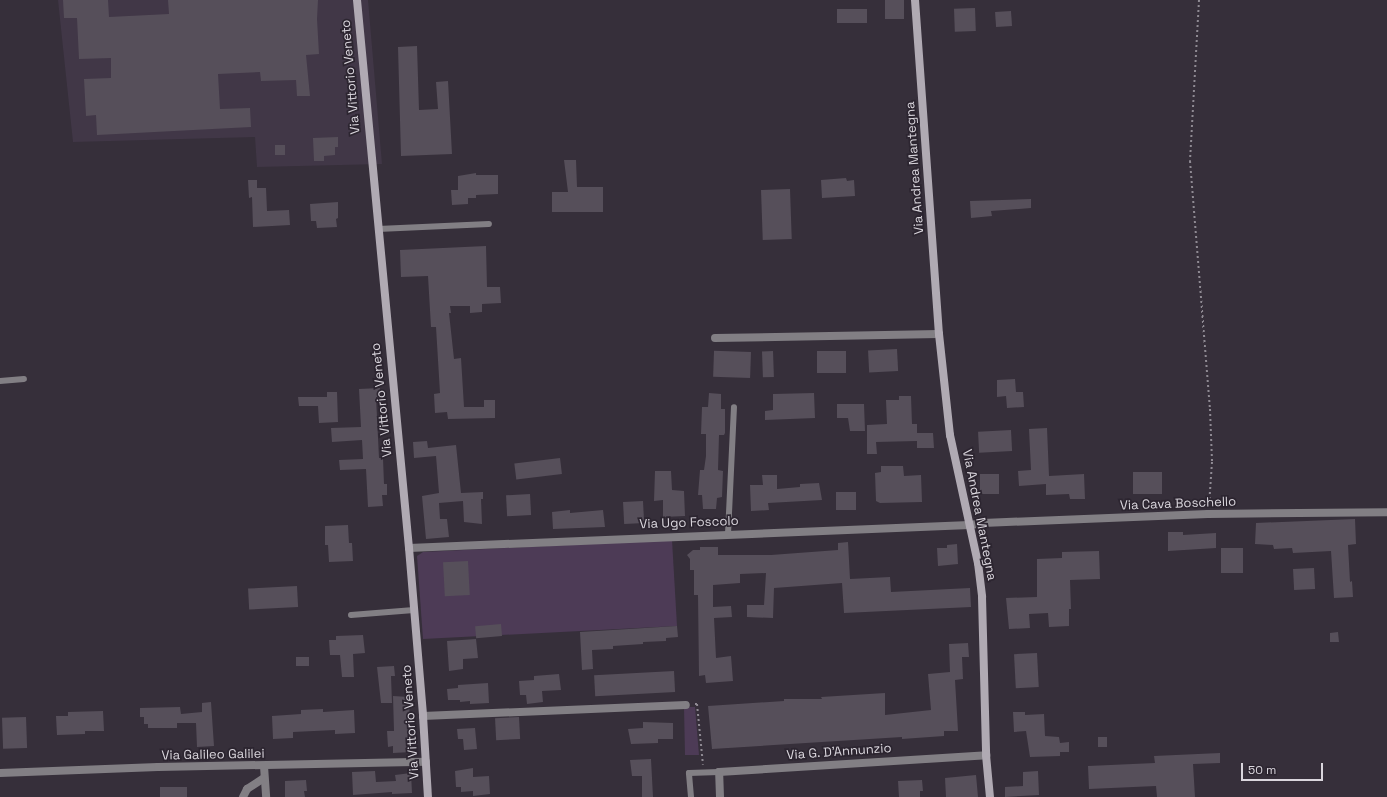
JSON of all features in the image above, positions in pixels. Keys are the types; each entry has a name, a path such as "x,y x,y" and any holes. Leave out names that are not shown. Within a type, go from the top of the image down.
{"main road":[{"name":"Via Vittorio Veneto","path":"356,0 409,548 428,797"},
{"name":"Via Andrea Mantegna","path":"915,0 939,334 950,435 978,563 982,597 986,755 990,797"}],"street":[{"path":"715,338 939,334"},
{"name":"Via Cava Boschello","path":"970,525 983,522 1208,514 1387,512"},
{"name":"Via Ugo Foscolo","path":"409,548 970,525"},
{"path":"423,716 686,705"},
{"name":"Via G. D'Annunzio","path":"720,772 986,755"},
{"name":"Via Galileo Galilei","path":"0,773 426,762"},
{"path":"264,766 266,797"},
{"path":"720,772 720,797"},
{"path":"243,797 247,789 264,778"}],"lane":[{"path":"378,229 489,224"},
{"path":"0,381 24,379"},
{"path":"728,534 734,407"},
{"path":"351,615 414,610"},
{"path":"691,797 689,773 720,772"}],"path":[{"path":"1199,0 1190,161 1210,409 1212,462 1208,514"},
{"path":"686,705 697,704 704,772"}],"shaded area":[{"path":"58,0 368,0 382,164 257,167 255,137 73,142"},
{"path":"672,540 677,626 423,639 417,556 423,552"},
{"path":"684,707 695,707 699,755 685,755"}],"building":[{"path":"63,0 108,0 109,17 169,14 168,0 318,0 317,19 319,54 306,55 310,96 297,96 296,80 261,81 260,72 218,74 220,109 250,108 251,127 97,135 96,115 86,116 84,79 111,78 111,58 79,59 77,18 64,18"},
{"path":"885,0 904,0 904,19 885,19"},
{"path":"975,8 976,31 955,32 954,9"},
{"path":"837,9 867,9 867,23 837,23"},
{"path":"1011,11 1012,26 996,27 995,12"},
{"path":"417,46 419,110 438,109 436,82 448,81 452,154 401,156 398,47"},
{"path":"338,137 338,147 335,147 335,155 324,156 324,161 314,161 313,138"},
{"path":"275,145 285,145 285,155 275,155"},
{"path":"564,160 576,160 577,187 603,187 603,212 552,212 552,192 568,192"},
{"path":"476,173 476,175 498,175 498,194 476,195 476,198 468,198 468,204 452,205 451,190 458,190 458,176"},
{"path":"846,178 847,181 854,180 855,196 822,198 821,180"},
{"path":"248,180 257,180 257,188 266,188 267,211 289,210 290,225 253,227 252,197 249,198"},
{"path":"790,189 792,239 763,240 761,190"},
{"path":"1031,199 1031,208 991,211 992,216 971,218 970,201"},
{"path":"338,202 338,218 336,219 337,227 317,228 316,221 311,221 310,204"},
{"path":"486,246 487,287 500,287 501,303 482,304 482,312 470,313 470,306 450,306 451,313 449,313 454,359 461,358 464,407 484,407 484,400 495,400 495,418 448,419 447,412 435,413 434,394 440,393 436,327 431,327 428,276 401,277 400,250"},
{"path":"897,349 898,371 869,372 868,351"},
{"path":"714,351 751,352 750,378 713,377"},
{"path":"762,351 773,351 774,377 763,377"},
{"path":"817,351 846,351 846,373 817,373"},
{"path":"1015,379 1016,392 1023,392 1024,407 1007,408 1006,396 997,397 997,380"},
{"path":"380,388 380,397 376,397 379,458 383,458 384,484 387,484 387,495 382,495 383,506 368,507 366,469 340,470 339,460 363,459 362,440 332,442 331,428 361,427 359,389"},
{"path":"327,392 337,392 338,422 319,423 318,406 299,406 298,397 327,397"},
{"path":"709,393 721,394 721,409 725,409 725,433 724,435 719,435 718,470 723,471 722,497 717,498 716,509 703,509 702,495 698,495 700,470 704,470 706,456 706,434 701,434 702,407 708,407"},
{"path":"814,393 815,418 765,420 765,411 773,410 773,394"},
{"path":"899,396 911,396 912,424 917,424 917,433 933,433 934,448 917,448 917,441 876,442 877,454 867,454 867,425 887,424 886,400 899,400"},
{"path":"837,404 864,404 865,431 850,431 848,418 837,418"},
{"path":"1047,428 1049,476 1084,474 1085,499 1070,499 1069,494 1046,495 1046,484 1019,486 1018,471 1031,470 1029,429"},
{"path":"1011,430 1012,451 979,453 978,432"},
{"path":"427,441 428,448 456,445 461,493 483,492 483,499 481,499 482,524 464,522 463,501 439,503 440,519 447,519 449,537 426,539 422,496 439,493 436,456 414,458 413,442"},
{"path":"560,458 562,474 516,479 514,464"},
{"path":"881,466 903,466 904,476 921,475 922,502 880,503 876,501 875,473 881,472"},
{"path":"655,471 671,471 672,490 684,491 685,516 663,517 663,500 654,501"},
{"path":"1133,472 1162,472 1162,494 1133,494"},
{"path":"980,474 999,474 999,494 980,494"},
{"path":"762,475 777,475 777,489 800,487 800,484 819,483 822,500 768,503 769,510 751,511 750,485 763,485"},
{"path":"836,492 856,492 856,510 836,510"},
{"path":"530,494 531,515 507,516 506,495"},
{"path":"643,501 644,523 624,524 623,502"},
{"path":"570,510 570,513 603,510 605,527 553,529 552,512"},
{"path":"1355,519 1356,544 1348,545 1350,582 1352,581 1353,597 1334,598 1331,551 1293,553 1292,548 1274,549 1273,545 1255,544 1256,523"},
{"path":"348,525 349,543 352,543 353,561 329,562 328,545 325,545 325,526"},
{"path":"1168,532 1183,532 1183,535 1216,533 1216,548 1168,551"},
{"path":"848,542 850,579 890,577 891,592 970,588 971,607 844,613 842,583 774,588 773,618 747,617 747,605 764,605 766,573 740,574 740,583 713,585 713,607 731,606 732,617 714,618 716,658 731,656 733,681 706,683 705,675 699,676 698,595 694,595 694,570 690,570 690,559 687,555 693,550 700,550 700,547 718,547 718,555 771,555 838,550 838,543"},
{"path":"957,544 958,564 938,566 937,548 947,548 947,545"},
{"path":"1221,548 1243,548 1243,573 1221,573"},
{"path":"1099,551 1100,579 1070,580 1071,609 1069,609 1069,626 1049,627 1048,613 1029,614 1030,628 1009,629 1006,598 1037,597 1037,559 1062,558 1062,552"},
{"path":"468,561 470,595 445,596 443,562"},
{"path":"1314,568 1315,589 1294,590 1293,569"},
{"path":"297,586 298,607 249,610 248,589"},
{"path":"501,624 502,636 476,638 475,626"},
{"path":"677,626 678,637 666,638 666,641 643,642 643,644 613,646 613,649 592,650 593,669 582,670 580,632"},
{"path":"1338,632 1339,642 1330,642 1330,633"},
{"path":"363,635 365,653 353,654 354,677 342,677 340,655 330,655 329,640 336,640 336,636"},
{"path":"476,639 478,658 463,659 463,669 449,671 447,641"},
{"path":"968,643 969,657 962,657 963,679 955,680 958,731 944,731 944,736 902,739 902,737 712,749 708,706 784,701 784,699 822,699 821,697 885,693 885,715 931,710 928,674 950,672 949,644"},
{"path":"1037,653 1039,687 1016,688 1014,654"},
{"path":"296,657 309,657 309,666 296,666"},
{"path":"394,666 395,676 391,676 392,703 381,703 377,667"},
{"path":"674,671 675,692 595,696 594,675"},
{"path":"559,674 561,690 542,691 543,702 527,704 526,695 520,695 519,681 534,680 534,676"},
{"path":"488,683 489,703 470,704 470,701 460,702 460,700 448,700 447,689 458,688 458,685"},
{"path":"393,696 409,697 411,752 393,753 393,746 388,747 387,731 394,731"},
{"path":"211,702 214,746 197,747 196,723 177,723 177,728 148,728 148,724 144,724 144,717 140,717 140,708 180,707 181,714 202,712 202,703"},
{"path":"323,709 323,712 354,710 355,733 335,734 335,730 293,732 293,738 273,739 272,716 301,714 301,710"},
{"path":"103,711 104,731 85,731 85,734 57,735 56,716 68,716 68,712"},
{"path":"1013,712 1025,712 1025,715 1044,714 1045,736 1059,737 1060,743 1069,742 1069,752 1060,752 1060,756 1030,757 1026,731 1014,732"},
{"path":"26,717 27,748 3,749 2,718"},
{"path":"519,717 520,739 496,740 495,718"},
{"path":"643,722 673,723 673,739 658,739 658,743 631,744 628,729 643,728"},
{"path":"475,728 477,749 464,750 463,739 458,739 457,729"},
{"path":"1098,737 1107,737 1107,747 1098,747"},
{"path":"1220,753 1220,763 1193,764 1195,797 1157,797 1156,786 1089,789 1088,766 1155,763 1154,756"},
{"path":"651,759 653,797 642,797 642,776 632,776 630,760"},
{"path":"473,768 473,777 489,776 490,794 473,796 473,791 461,792 461,787 456,787 455,771"},
{"path":"375,771 376,782 396,781 395,775 411,773 412,793 392,794 392,792 353,795 352,772"},
{"path":"1038,771 1039,795 1005,797 1005,787 1023,786 1023,772"},
{"path":"976,775 978,797 946,797 945,778"},
{"path":"306,780 307,791 304,791 305,797 285,797 285,781"},
{"path":"922,780 923,791 920,791 920,797 899,797 898,781"},
{"path":"160,787 187,787 187,797 160,797"}]}
